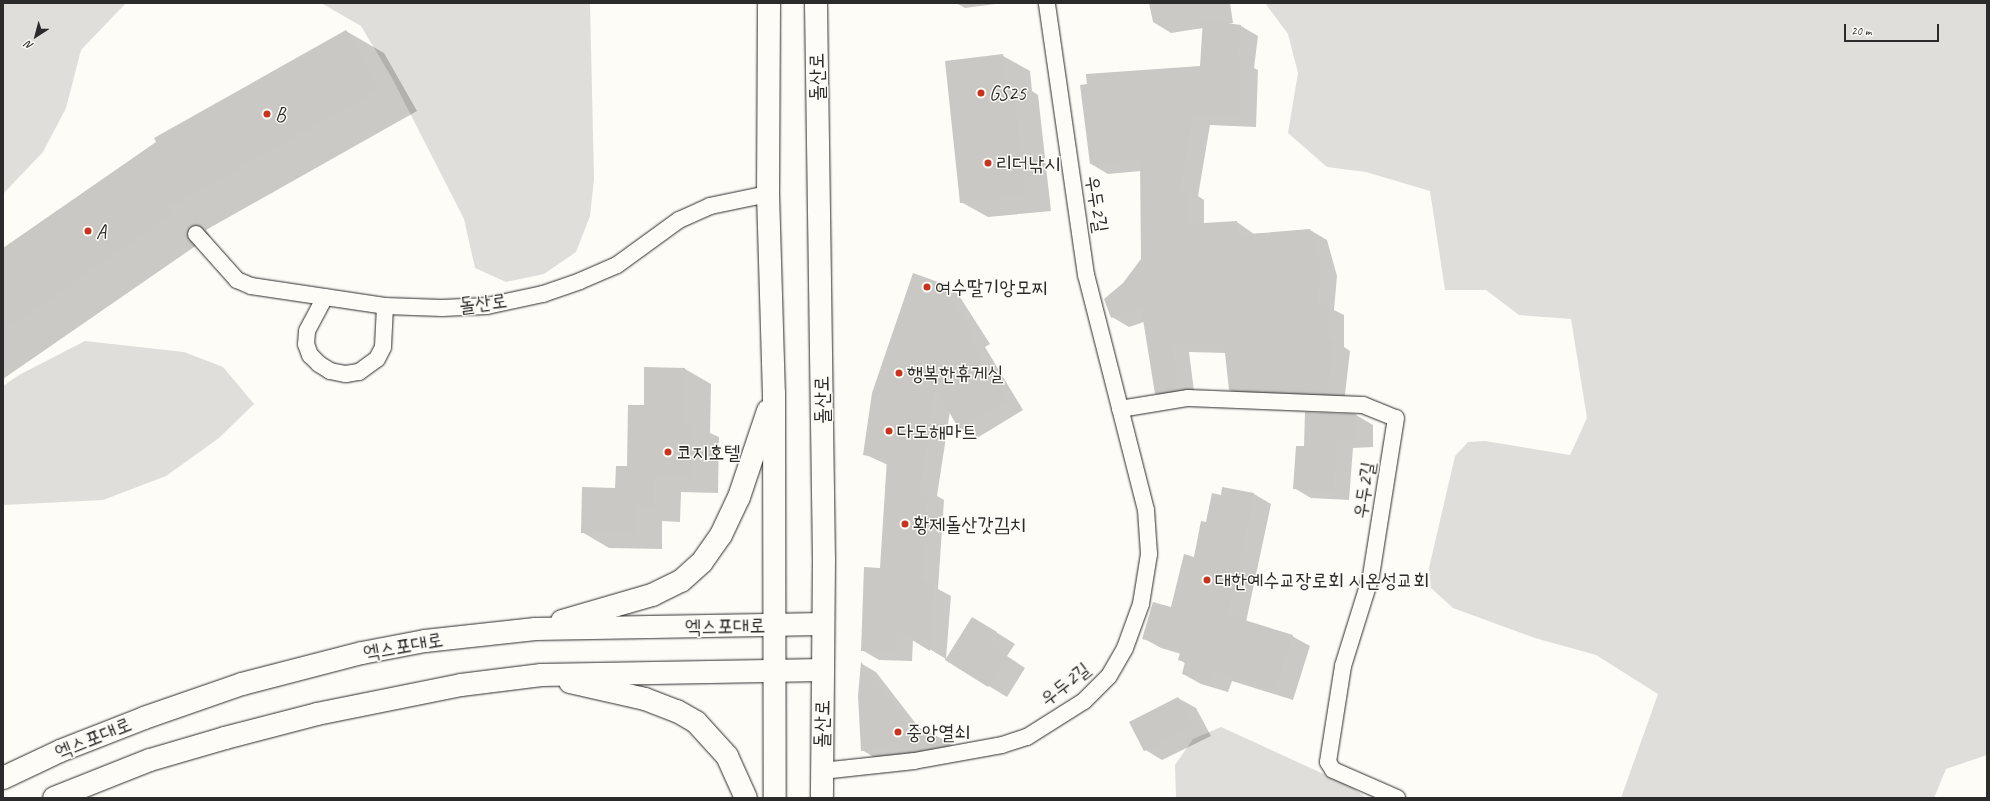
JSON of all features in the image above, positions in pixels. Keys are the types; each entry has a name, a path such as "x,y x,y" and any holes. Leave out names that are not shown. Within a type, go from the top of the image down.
{"main road":[{"path":"769,3 768,194 774,393 775,798"},
{"name":"돌산로","path":"816,3 823,624 822,798"},
{"path":"534,629 652,595 680,581 702,562 721,536 739,497 774,393"},
{"name":"엑스포대로","path":"3,778 60,751 144,718 302,667 425,641 534,629 823,624"},
{"name":"엑스포대로","path":"54,798 150,760 317,714 461,685 541,675 823,670"},
{"path":"541,675 645,699 677,711 696,722 727,756 746,798"}],"lane":[{"name":"우두2길","path":"822,771 914,761 1002,745 1028,737 1066,714 1089,696 1109,676 1132,632 1147,575 1149,532 1142,486 1120,409 1086,275 1047,3"},
{"name":"돌산로","path":"196,234 237,280 251,286 386,306 442,308 488,306 543,294 617,265 679,220 710,206 768,194"},
{"path":"325,297 307,330 306,344 310,355 319,364 330,371 346,374 359,372 377,359 383,347 386,306"},
{"name":"우두2길","path":"1120,409 1188,398 1363,405 1396,418 1372,576 1343,666 1328,762 1333,770 1397,798"}],"shaded area":[{"path":"3,3 126,3 81,50 66,108 43,152 3,194"},
{"path":"321,3 590,3 594,179 590,216 576,252 544,274 506,282 475,268 464,219 392,78 361,26"},
{"path":"1265,3 1987,3 1987,755 1946,769 1934,798 1621,798 1658,694 1596,655 1535,638 1453,608 1431,588 1429,568 1455,456 1468,442 1485,441 1570,455 1587,418 1571,319 1519,315 1486,290 1445,290 1430,191 1366,172 1327,167 1288,133 1298,73 1288,34"},
{"path":"85,341 184,352 223,367 254,404 219,438 166,476 103,500 3,505 3,386 19,375"},
{"path":"1221,727 1352,787 1366,798 1176,798 1175,765 1193,739"}],"building":[{"path":"1203,20 1241,25 1237,57 1241,59 1239,118 1193,116 1180,189 1187,189 1187,224 1237,221 1238,235 1310,229 1320,265 1317,304 1327,304 1327,339 1333,340 1327,394 1229,390 1224,344 1172,343 1178,390 1155,394 1141,307 1111,318 1104,299 1123,283 1141,259 1140,160 1090,164 1080,85 1087,84 1086,74 1200,66"},
{"path":"346,30 380,89 168,208 172,214 3,332 3,248 156,142 154,138"},
{"path":"1003,54 1006,79 1012,78 1025,196 960,203 945,61"},
{"path":"913,273 941,283 973,334 968,337 1007,400 959,429 935,388 920,489 927,490 922,579 934,585 930,651 896,630 896,652 861,651 864,567 880,568 887,459 863,455 872,393"},
{"name":"코지호텔","path":"644,367 685,368 684,421 692,421 691,478 654,477 654,507 636,507 636,534 581,533 582,487 615,488 616,466 627,466 628,405 644,405"},
{"path":"1305,412 1356,414 1357,438 1336,439 1333,491 1293,489 1296,446 1304,446"},
{"path":"1222,487 1254,493 1228,615 1293,635 1275,691 1214,671 1211,682 1182,674 1185,662 1178,660 1181,650 1142,639 1153,602 1171,607 1184,554 1194,557 1201,521 1206,522 1212,493 1221,495"},
{"path":"972,617 997,632 989,645 1007,656 988,687 945,660"},
{"path":"861,662 907,722 953,744 861,751 858,696"},
{"path":"1178,697 1193,726 1144,751 1129,722"}],"place":[{"name":"GS25","path":"981,93"},
{"name":"B","path":"267,114"},
{"name":"리더낚시","path":"988,163"},
{"name":"A","path":"88,231"},
{"name":"여수딸기앙모찌","path":"927,287"},
{"name":"행복한휴게실","path":"899,373"},
{"name":"다도해마트","path":"889,431"},
{"name":"코지호텔","path":"668,452"},
{"name":"황제돌산갓김치","path":"905,524"},
{"name":"대한예수교장로회 시온성교회","path":"1207,580"},
{"name":"중앙열쇠","path":"898,732"}]}
